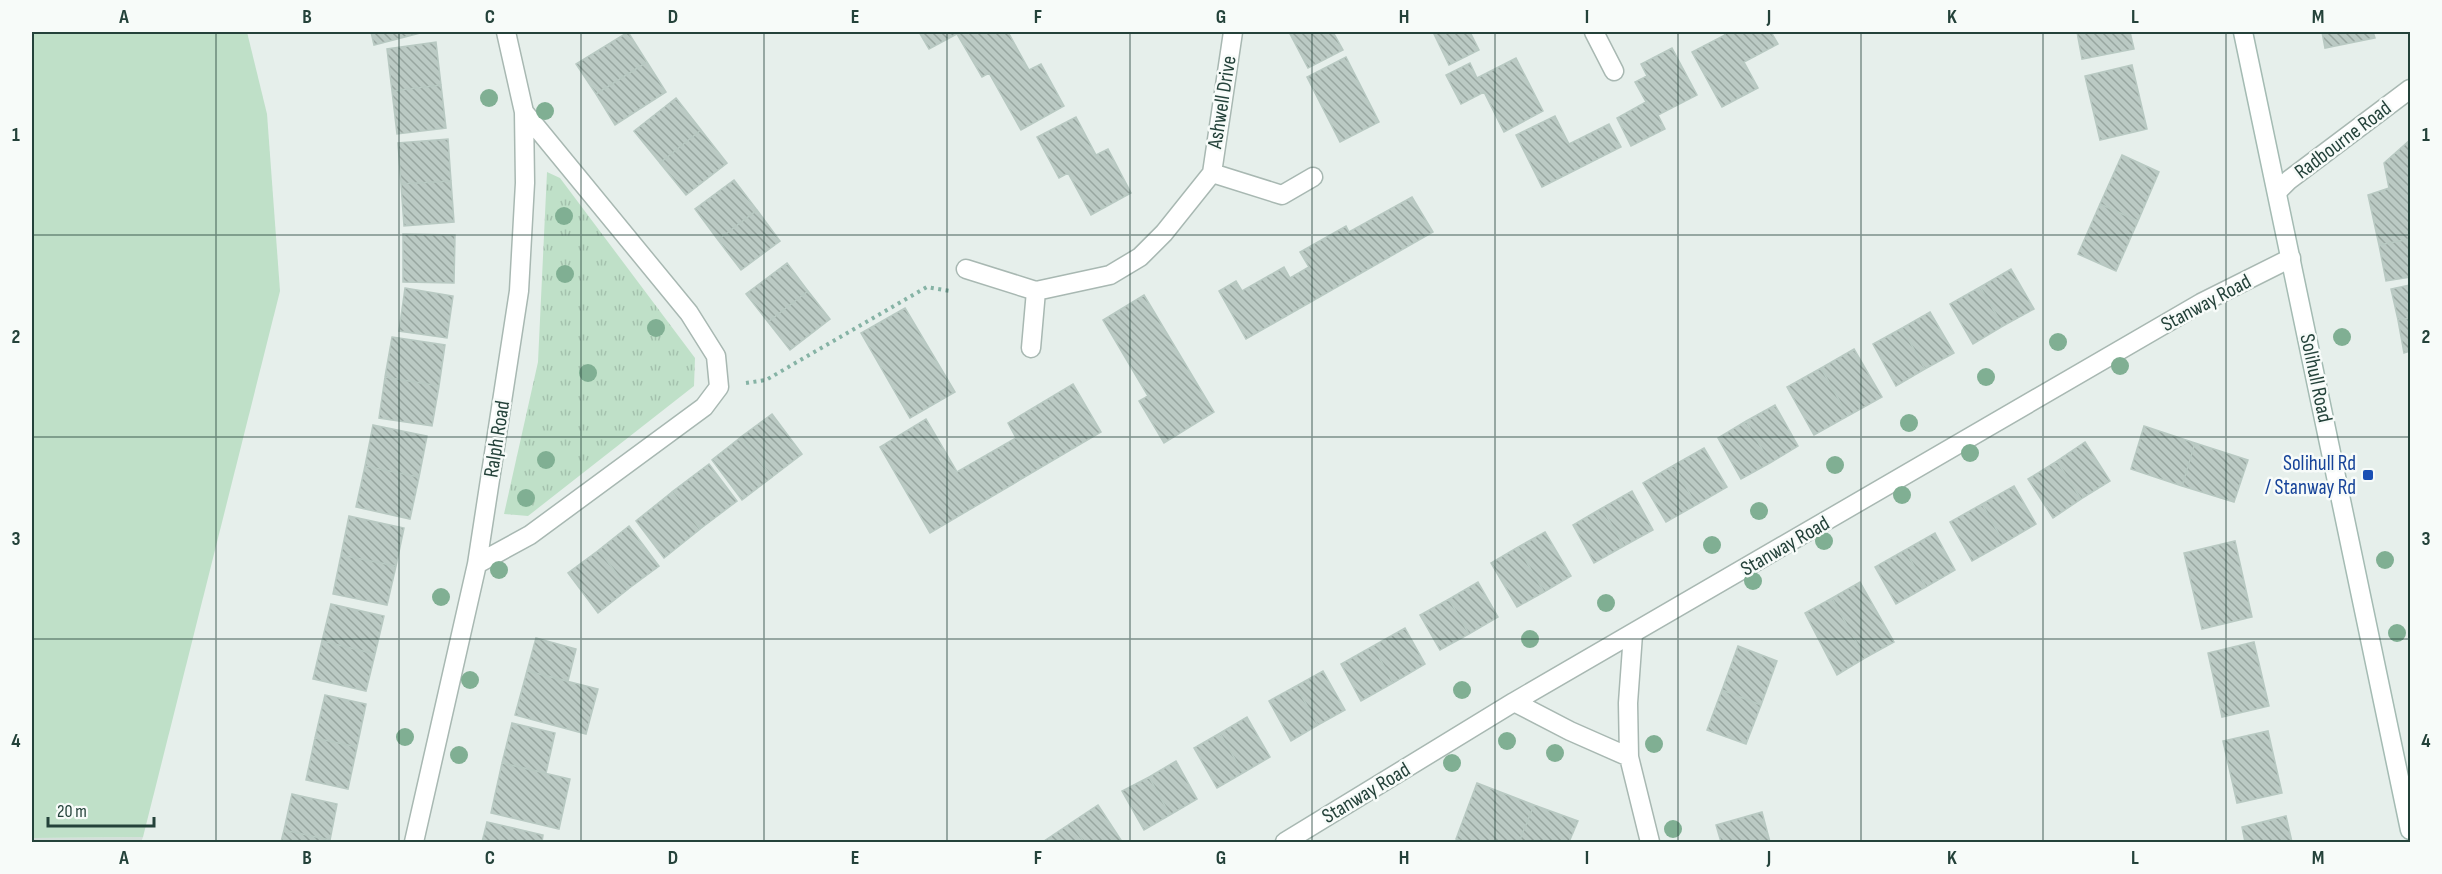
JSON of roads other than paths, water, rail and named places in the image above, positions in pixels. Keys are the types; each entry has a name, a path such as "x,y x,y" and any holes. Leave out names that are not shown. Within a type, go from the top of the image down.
{"street":[{"name":"Ralph Road","path":"414,843 477,564 506,389 519,291 525,183 525,112 506,32"},
{"name":"Ashwell Drive","path":"966,269 1036,291 1110,275 1140,257 1164,234 1212,173 1233,32"},
{"path":"1594,32 1614,71"},
{"name":"Solihull Road","path":"2243,32 2410,830"},
{"name":"Radbourne Road","path":"2277,192 2289,180 2410,89"},
{"path":"477,564 530,536 704,408 719,387 716,356 689,313 525,112"},
{"name":"Ashwell Drive","path":"1212,173 1282,195 1313,177"},
{"name":"Stanway Road","path":"1285,843 1514,702 2201,303 2291,258"},
{"path":"1031,348 1036,291"},
{"path":"1634,634 1628,703 1629,757 1650,843"},
{"path":"1514,702 1570,731 1629,757"}],"place":[{"name":"Solihull Rd / Stanway Rd","path":"2368,475"}]}
